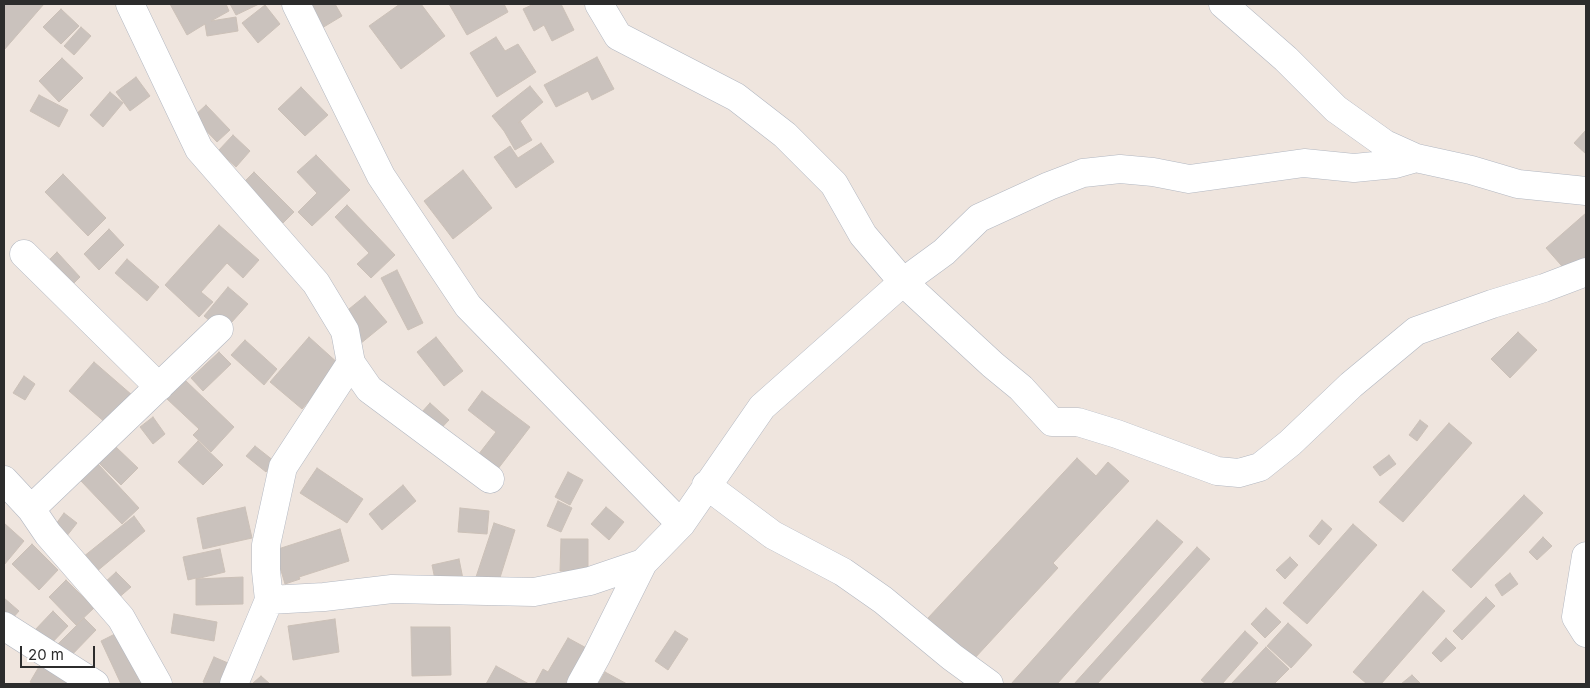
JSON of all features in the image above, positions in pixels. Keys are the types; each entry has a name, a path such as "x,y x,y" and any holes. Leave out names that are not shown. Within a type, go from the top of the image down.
{"street":[{"path":"130,4 200,149 316,283 346,331 351,364 369,389 490,479"},
{"path":"296,4 381,176 468,306 681,524"},
{"path":"599,4 618,36 736,97 785,135 834,184 863,235 903,282 993,365 1021,388 1052,422 1078,422 1117,434 1217,471 1240,472 1260,467 1290,443 1351,386 1416,331 1586,272"},
{"path":"1224,4 1286,59 1336,109 1385,144 1416,158 1472,170 1518,184 1586,191"},
{"path":"580,684 643,563 681,524 706,485 762,407 903,282 944,252 979,218 1049,186 1083,173 1120,169 1153,172 1189,179 1304,163 1354,168 1395,164 1416,158"},
{"path":"24,254 159,387"},
{"path":"31,509 219,329"},
{"path":"234,684 269,600 266,545 283,467 351,364"},
{"path":"4,480 31,509 48,534 121,618 158,684"},
{"path":"706,485 773,535 844,572 883,600 989,684"},
{"path":"1586,556 1576,617 1586,633"},
{"path":"269,600 324,597 392,589 534,592 590,581 643,563"},
{"path":"4,626 95,684"}],"building":[{"path":"4,4 44,4 4,50"},
{"path":"170,4 226,4 229,11 211,21 236,17 238,31 207,36 205,24 187,35"},
{"path":"230,4 259,4 236,15"},
{"path":"306,4 335,4 342,16 322,28"},
{"path":"400,4 421,4 445,36 401,69 369,26"},
{"path":"449,4 504,4 508,12 467,35"},
{"path":"534,4 561,4 574,30 552,41 544,25 534,31 523,9"},
{"path":"265,5 280,24 258,43 242,23"},
{"path":"61,9 79,26 61,44 43,27"},
{"path":"81,27 91,36 74,55 64,46"},
{"path":"496,37 505,51 518,44 536,72 497,97 470,53"},
{"path":"597,57 614,89 592,100 588,91 556,107 544,85"},
{"path":"62,58 83,78 59,102 39,81"},
{"path":"136,77 150,96 130,111 116,92"},
{"path":"530,86 543,102 520,121 532,140 515,150 504,131 492,116"},
{"path":"301,87 328,115 305,136 278,109"},
{"path":"110,92 123,103 103,127 90,115"},
{"path":"39,95 68,110 59,127 30,111"},
{"path":"206,105 230,130 217,142 193,117"},
{"path":"1586,130 1586,154 1574,143"},
{"path":"233,135 250,151 236,167 218,151"},
{"path":"541,143 554,162 516,188 494,157 510,146 518,158"},
{"path":"316,155 350,190 312,226 298,212 317,193 297,172"},
{"path":"463,170 492,208 453,239 424,201"},
{"path":"254,172 294,212 279,227 239,187"},
{"path":"63,174 106,218 88,236 45,192"},
{"path":"347,205 395,255 371,278 357,264 369,253 335,217"},
{"path":"1586,213 1586,257 1568,273 1546,248"},
{"path":"219,225 259,260 243,278 227,263 201,292 213,302 199,317 165,285"},
{"path":"109,229 124,245 99,270 84,254"},
{"path":"57,252 80,277 66,291 42,267"},
{"path":"127,259 159,287 147,301 115,273"},
{"path":"397,270 423,323 408,330 381,278"},
{"path":"228,287 248,304 223,332 204,316"},
{"path":"365,296 387,322 360,344 338,318"},
{"path":"1518,332 1537,350 1510,378 1491,359"},
{"path":"309,337 340,365 302,409 270,382"},
{"path":"436,337 463,371 444,386 417,352"},
{"path":"245,340 277,369 264,385 231,355"},
{"path":"219,352 231,364 203,391 191,378"},
{"path":"94,362 132,395 107,424 69,391"},
{"path":"24,376 35,384 25,400 13,393"},
{"path":"185,380 234,427 211,452 193,435 199,429 167,399"},
{"path":"482,391 530,427 491,478 471,464 496,432 468,410"},
{"path":"430,403 449,420 430,440 412,423"},
{"path":"153,417 165,434 153,444 140,427"},
{"path":"1420,420 1428,426 1417,441 1409,435"},
{"path":"1449,423 1472,443 1403,522 1379,502"},
{"path":"198,441 223,465 203,485 178,462"},
{"path":"255,446 274,461 266,472 246,456"},
{"path":"116,447 138,468 121,485 99,463"},
{"path":"1389,455 1396,464 1380,476 1373,467"},
{"path":"1077,458 1096,476 1108,462 1129,481 1053,563 1058,568 974,659 928,618"},
{"path":"98,464 139,508 122,524 81,481"},
{"path":"317,468 363,499 347,523 300,493"},
{"path":"568,472 583,480 570,505 555,497"},
{"path":"403,485 416,501 382,530 369,514"},
{"path":"1524,495 1543,513 1471,588 1452,570"},
{"path":"558,501 572,508 561,532 547,526"},
{"path":"245,507 252,538 203,549 197,518"},
{"path":"606,507 624,522 609,540 591,524"},
{"path":"460,508 489,511 487,534 458,532"},
{"path":"64,513 77,523 66,537 53,528"},
{"path":"134,516 145,531 96,572 83,557"},
{"path":"1157,520 1183,542 1057,684 1011,684"},
{"path":"1322,520 1332,529 1319,545 1309,536"},
{"path":"4,523 24,541 4,565"},
{"path":"494,523 515,530 498,584 476,577"},
{"path":"1353,524 1377,545 1307,624 1283,603"},
{"path":"340,529 349,561 299,577 300,579 285,584 275,550"},
{"path":"1543,537 1552,546 1537,560 1529,552"},
{"path":"561,539 588,539 588,572 560,571"},
{"path":"32,544 58,570 39,590 12,564"},
{"path":"1197,547 1210,559 1097,684 1074,684"},
{"path":"220,549 225,572 188,580 183,557"},
{"path":"1290,557 1298,565 1285,579 1276,570"},
{"path":"459,559 465,589 438,594 432,565"},
{"path":"116,572 131,587 116,600 102,585"},
{"path":"1510,573 1518,584 1502,596 1495,585"},
{"path":"243,577 243,604 196,605 196,579"},
{"path":"66,580 94,608 76,625 49,597"},
{"path":"1423,591 1445,611 1381,684 1367,684 1353,672"},
{"path":"1486,597 1495,606 1462,640 1453,631"},
{"path":"4,598 19,611 4,628"},
{"path":"1266,608 1281,622 1265,638 1251,624"},
{"path":"53,611 68,626 49,646 34,631"},
{"path":"174,614 217,622 214,641 171,633"},
{"path":"84,618 96,630 66,661 54,648"},
{"path":"335,619 339,652 293,660 288,626"},
{"path":"1288,623 1312,645 1291,668 1267,646"},
{"path":"411,627 450,627 451,675 412,676"},
{"path":"675,631 688,639 668,670 655,661"},
{"path":"1245,631 1258,643 1222,684 1206,684 1201,680"},
{"path":"117,633 141,684 121,684 101,641"},
{"path":"568,638 590,650 570,684 535,684 543,669 548,672"},
{"path":"1446,638 1456,648 1441,662 1432,653"},
{"path":"1266,647 1289,669 1274,684 1231,684"},
{"path":"214,657 235,666 227,684 208,684 203,682"},
{"path":"40,665 71,684 34,684 30,682"},
{"path":"496,666 529,684 486,684"},
{"path":"605,672 627,684 598,684"},
{"path":"1412,675 1420,683 1401,684"},
{"path":"261,676 270,684 252,684"}]}
